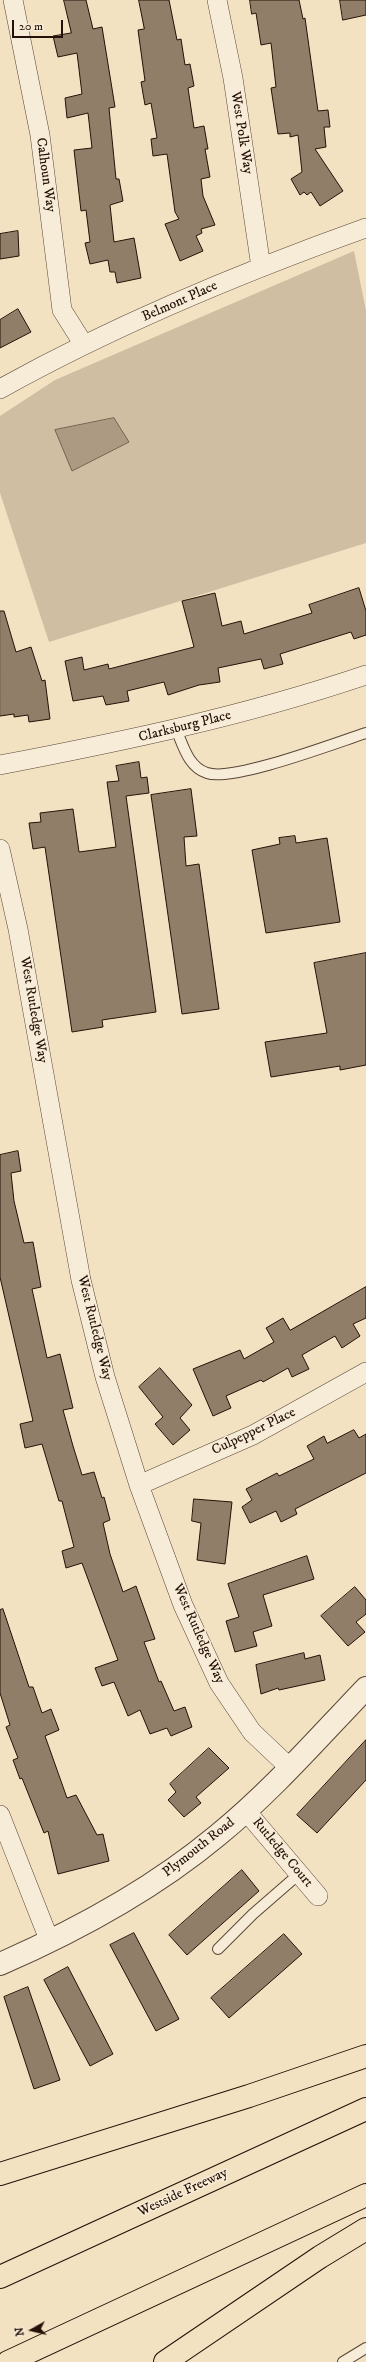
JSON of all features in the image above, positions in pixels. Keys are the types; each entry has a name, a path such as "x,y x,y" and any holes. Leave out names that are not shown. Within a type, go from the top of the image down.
{"highway":[{"path":"0,2174 242,2098 366,2056"},
{"name":"Westside Freeway","path":"0,2277 366,2109"},
{"path":"8,2362 366,2195"},
{"path":"165,2362 320,2257 366,2229"}],"street":[{"name":"Calhoun Way","path":"13,0 40,136 62,310 84,345"},
{"name":"West Polk Way","path":"217,0 233,78 261,267"},
{"name":"Belmont Place","path":"0,389 84,345 184,298 261,267 366,228"},
{"name":"Clarksburg Place","path":"0,765 133,740 299,696 366,675"},
{"name":"West Rutledge Way","path":"0,849 19,936 81,1280 106,1377 139,1485 183,1605 219,1683 252,1732 290,1768"},
{"name":"Culpepper Place","path":"139,1485 253,1435 366,1372"},
{"name":"Plymouth Road","path":"0,1964 50,1942 105,1914 177,1867 219,1835 246,1811 290,1768 366,1688"},
{"name":"Rutledge Court","path":"246,1811 318,1896"},
{"path":"0,1816 50,1942"}],"lane":[{"path":"176,729 192,764 206,773 218,775 242,772 366,733"},
{"path":"218,1949 253,1914 299,1874"},
{"path":"343,2362 366,2348"}],"shaded area":[{"path":"354,251 366,311 366,543 49,642 0,493 0,416 55,380"},
{"path":"114,418 129,442 72,471 55,430"}],"building":[{"path":"64,0 86,0 93,29 102,27 115,107 109,108 116,179 119,179 123,201 110,205 114,242 134,238 141,278 117,283 115,272 110,272 108,260 90,264 85,243 90,242 86,210 81,211 74,150 92,148 88,113 67,118 65,98 82,94 77,53 58,57 53,36 71,33"},
{"path":"139,0 169,0 177,40 181,39 185,65 190,64 194,86 188,88 194,128 204,126 208,149 205,149 210,177 201,179 203,196 215,225 201,229 202,233 196,236 203,251 180,261 165,224 179,219 175,212 167,154 153,156 151,139 157,138 151,103 145,105 141,82 145,81 138,30 144,29"},
{"path":"250,0 299,0 303,19 305,18 318,111 328,110 330,127 324,127 326,147 315,149 343,191 320,206 311,192 307,195 304,192 300,195 291,179 302,172 298,135 290,137 290,133 278,134 271,88 276,87 271,43 261,45 256,13 252,14"},
{"path":"340,0 366,0 366,15 343,20"},
{"path":"18,231 19,256 0,259 0,234"},
{"path":"18,309 31,332 0,348 0,320"},
{"path":"359,588 366,611 366,635 354,639 351,632 280,654 283,664 264,669 261,659 218,668 220,682 199,685 168,695 164,682 127,691 129,701 106,705 103,696 73,701 65,661 82,657 84,670 108,664 109,669 194,647 182,601 215,593 222,626 241,621 244,634 312,613 309,605"},
{"path":"0,611 4,611 16,652 31,647 42,681 45,680 50,719 29,722 28,715 14,717 14,714 0,716"},
{"path":"139,762 141,778 147,777 149,793 126,796 156,1012 102,1020 103,1027 72,1032 45,847 33,849 29,823 41,822 40,813 73,809 79,852 116,847 107,782 119,781 116,766"},
{"path":"191,789 197,836 184,837 186,866 199,864 219,1009 182,1014 151,795"},
{"path":"295,836 296,843 327,838 340,922 266,933 252,850 280,844 279,838"},
{"path":"366,953 366,1065 340,1070 340,1066 271,1077 265,1042 327,1033 314,963"},
{"path":"18,1151 21,1171 11,1173 14,1201 24,1243 33,1242 41,1287 32,1289 47,1358 60,1354 73,1408 63,1410 82,1475 94,1472 102,1498 104,1497 110,1520 103,1523 110,1554 123,1592 136,1586 155,1639 144,1642 159,1682 161,1681 174,1711 185,1707 192,1727 171,1736 167,1728 150,1734 140,1710 128,1716 114,1682 102,1686 95,1668 118,1660 82,1563 66,1568 62,1551 74,1547 62,1501 59,1501 42,1444 25,1448 20,1424 33,1421 0,1277 0,1155"},
{"path":"366,1287 366,1318 353,1324 360,1336 342,1348 335,1336 302,1355 309,1369 292,1377 288,1368 263,1382 261,1380 226,1396 231,1408 213,1416 193,1369 240,1350 244,1359 274,1342 266,1328 283,1318 290,1330"},
{"path":"160,1368 192,1405 180,1418 190,1430 173,1445 155,1424 163,1417 139,1387"},
{"path":"354,1430 359,1438 366,1434 366,1473 295,1509 297,1514 281,1522 276,1511 250,1523 242,1507 252,1500 246,1489 277,1473 279,1476 314,1459 307,1446 324,1436 327,1443"},
{"path":"194,1499 232,1502 225,1564 197,1560 201,1523 192,1521"},
{"path":"307,1556 314,1579 263,1595 272,1626 253,1632 257,1646 235,1652 226,1621 239,1617 228,1584"},
{"path":"355,1587 366,1600 366,1614 356,1622 365,1632 348,1646 321,1616"},
{"path":"3,1609 29,1687 33,1687 42,1713 51,1709 59,1730 45,1736 67,1798 76,1795 97,1835 103,1834 109,1861 58,1874 48,1831 44,1833 22,1778 20,1779 13,1760 18,1758 6,1727 10,1725 0,1693 0,1610"},
{"path":"304,1653 305,1659 320,1655 325,1680 279,1690 278,1688 261,1694 256,1665"},
{"path":"366,1740 366,1780 317,1833 297,1815"},
{"path":"209,1748 229,1768 196,1797 201,1803 184,1817 168,1800 176,1792 170,1784"},
{"path":"242,1870 259,1891 187,1955 169,1935"},
{"path":"134,1933 179,2019 156,2031 110,1945"},
{"path":"284,1934 302,1954 229,2018 211,1998"},
{"path":"68,1967 113,2054 90,2066 44,1980"},
{"path":"28,1987 60,2080 34,2089 4,1997"}]}
